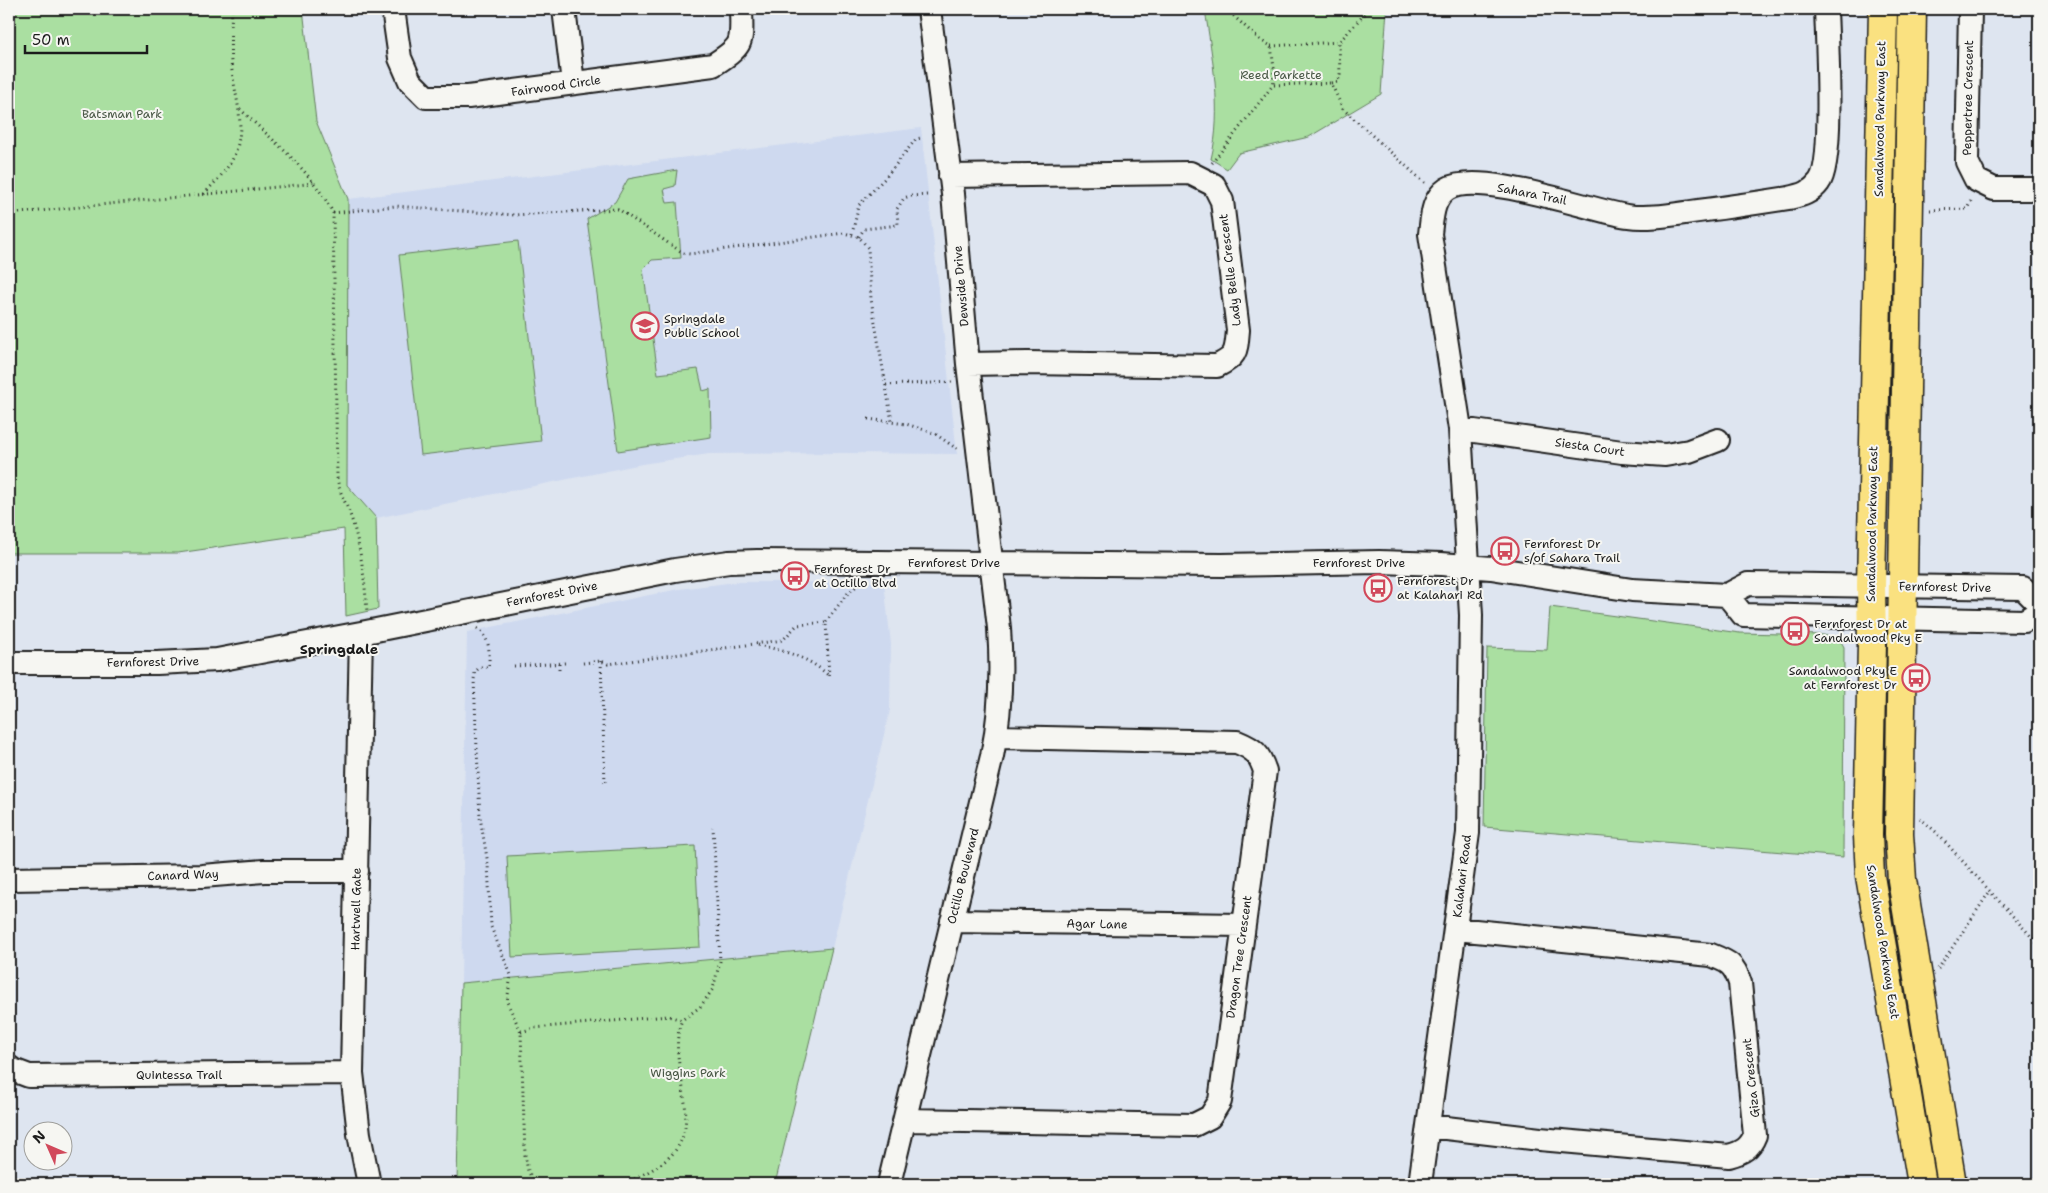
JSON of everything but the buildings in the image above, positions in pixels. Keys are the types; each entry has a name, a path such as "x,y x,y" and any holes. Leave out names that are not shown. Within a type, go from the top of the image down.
{"main road":[{"name":"Sandalwood Parkway East","path":"1883,9 1871,586 1868,836 1870,876 1922,1184"},
{"path":"1912,9 1900,857 1952,1184"}],"street":[{"name":"Fairwood Circle","path":"393,9 400,58 410,81 426,97 468,97 713,65 733,52 742,38 741,9"},
{"path":"564,9 573,83"},
{"name":"Dewside Drive","path":"929,9 950,176 969,374 991,563"},
{"name":"Sahara Trail","path":"1441,196 1448,189 1484,184 1558,198 1627,216 1658,216 1789,198 1808,193 1820,181 1826,165 1828,126 1826,9"},
{"name":"Peppertree Crescent","path":"1970,9 1967,162 1976,180 1981,182"},
{"name":"Lady Belle Crescent","path":"950,176 1190,173 1214,185 1222,201 1238,330 1237,347 1231,359 1217,366 1028,363 969,374"},
{"path":"1981,182 1994,189 2039,189"},
{"path":"1441,196 1434,206 1430,234 1460,429 1467,566"},
{"name":"Siesta Court","path":"1460,429 1622,452 1664,454 1689,451 1718,440"},
{"name":"Fernforest Drive","path":"9,663 157,663 217,660 364,623 702,565 756,561 1222,565 1379,562 1467,566 1632,590 1727,595 1748,584 2023,588 2039,604"},
{"name":"Octillo Boulevard","path":"889,1184 996,737 1001,694 1001,662 991,563"},
{"name":"Kalahari Road","path":"1420,1184 1468,833 1471,615 1467,566"},
{"path":"1727,595 1743,615 2024,622 2039,612"},
{"name":"Hartwell Gate","path":"364,623 352,1073 358,1134 368,1184"},
{"name":"Dragon Tree Crescent","path":"904,1120 1194,1124 1210,1117 1220,1101 1265,771 1262,760 1253,749 1237,742 996,737"},
{"name":"Canard Way","path":"9,879 202,876 264,871 357,871"},
{"name":"Agar Lane","path":"952,922 1243,925"},
{"name":"Giza Crescent","path":"1429,1126 1540,1139 1729,1156 1742,1152 1752,1144 1755,1135 1740,983 1736,971 1727,961 1711,955 1456,929"},
{"name":"Quintessa Trail","path":"9,1067 29,1076 352,1073"}],"path":[{"path":"203,195 233,158 240,134 240,110 232,72 230,50 232,9"},
{"path":"1226,9 1260,40 1271,46 1339,42"},
{"path":"1273,85 1338,82 1340,74 1339,42 1369,9"},
{"path":"1200,178 1273,85 1274,68 1271,46"},
{"path":"1330,83 1343,109 1441,196"},
{"path":"240,110 313,181 324,195 333,213 337,476 339,491 352,518 364,566 364,623"},
{"path":"852,234 859,205 886,177 916,139 922,138"},
{"path":"9,213 203,195 307,184 313,181"},
{"path":"1927,210 1967,209 1981,182"},
{"path":"859,237 864,229 898,225 897,209 904,198 928,195"},
{"path":"333,213 395,206 514,216 618,208 683,253 690,254 852,234 859,237 868,248 871,300 892,422"},
{"path":"886,385 938,381 969,374"},
{"path":"868,419 906,424 934,433 957,450 979,459"},
{"path":"755,644 782,650 808,660 829,676 826,622 846,595 863,580"},
{"path":"583,663 601,661 608,664 783,640 797,625 826,622"},
{"path":"478,628 486,636 489,647 489,667 480,667 475,672 474,680 480,817 488,864 491,927 511,975 507,1002 521,1032 525,1154 528,1170 535,1184"},
{"path":"601,661 605,784"},
{"path":"514,666 566,663"},
{"path":"559,664 560,672"},
{"path":"1919,827 1919,815 2039,945"},
{"path":"626,1184 674,1153 682,1140 685,1129 686,1108 679,1062 678,1031 682,1020 700,1007 713,989 720,961 713,826"},
{"path":"1935,963 1936,972 1990,890"},
{"path":"521,1032 534,1028 668,1016 682,1020"}],"shaded area":[{"name":"Springdale Public School","path":"921,128 957,454 709,454 642,464 376,518 347,485 348,199"},
{"path":"736,582 884,582 891,644 890,710 832,948 461,983 467,632 679,589"}],"green space":[{"name":"Batsman Park","path":"9,9 303,9 316,121 348,199 347,485 376,518 378,609 346,616 344,529 178,553 9,553"},
{"name":"Reed Parkette","path":"1205,9 1387,9 1381,94 1309,137 1239,153 1227,169 1211,159 1216,122 1216,103"},
{"path":"677,170 675,186 664,189 667,203 677,202 681,258 652,260 643,269 658,374 698,369 703,391 710,389 711,437 618,451 587,219 615,202 628,179"},
{"path":"518,241 541,441 421,455 399,255"},
{"path":"1550,607 1740,633 1823,635 1838,640 1844,647 1843,857 1484,827 1487,648 1547,650"},
{"path":"695,846 700,947 512,957 507,856"},
{"name":"Wiggins Park","path":"832,948 775,1184 457,1184 461,983"}],"place":[{"name":"Springdale Public School","path":"645,326"},
{"name":"Fernforest Dr s/of Sahara Trail","path":"1505,551"},
{"name":"Fernforest Dr at Octillo Blvd","path":"795,576"},
{"name":"Fernforest Dr at Kalahari Rd","path":"1378,588"},
{"name":"Fernforest Dr at Sandalwood Pky E","path":"1795,631"},
{"name":"Sandalwood Pky E at Fernforest Dr","path":"1916,678"}],"district":[{"name":"Springdale","path":"339,649"}]}
